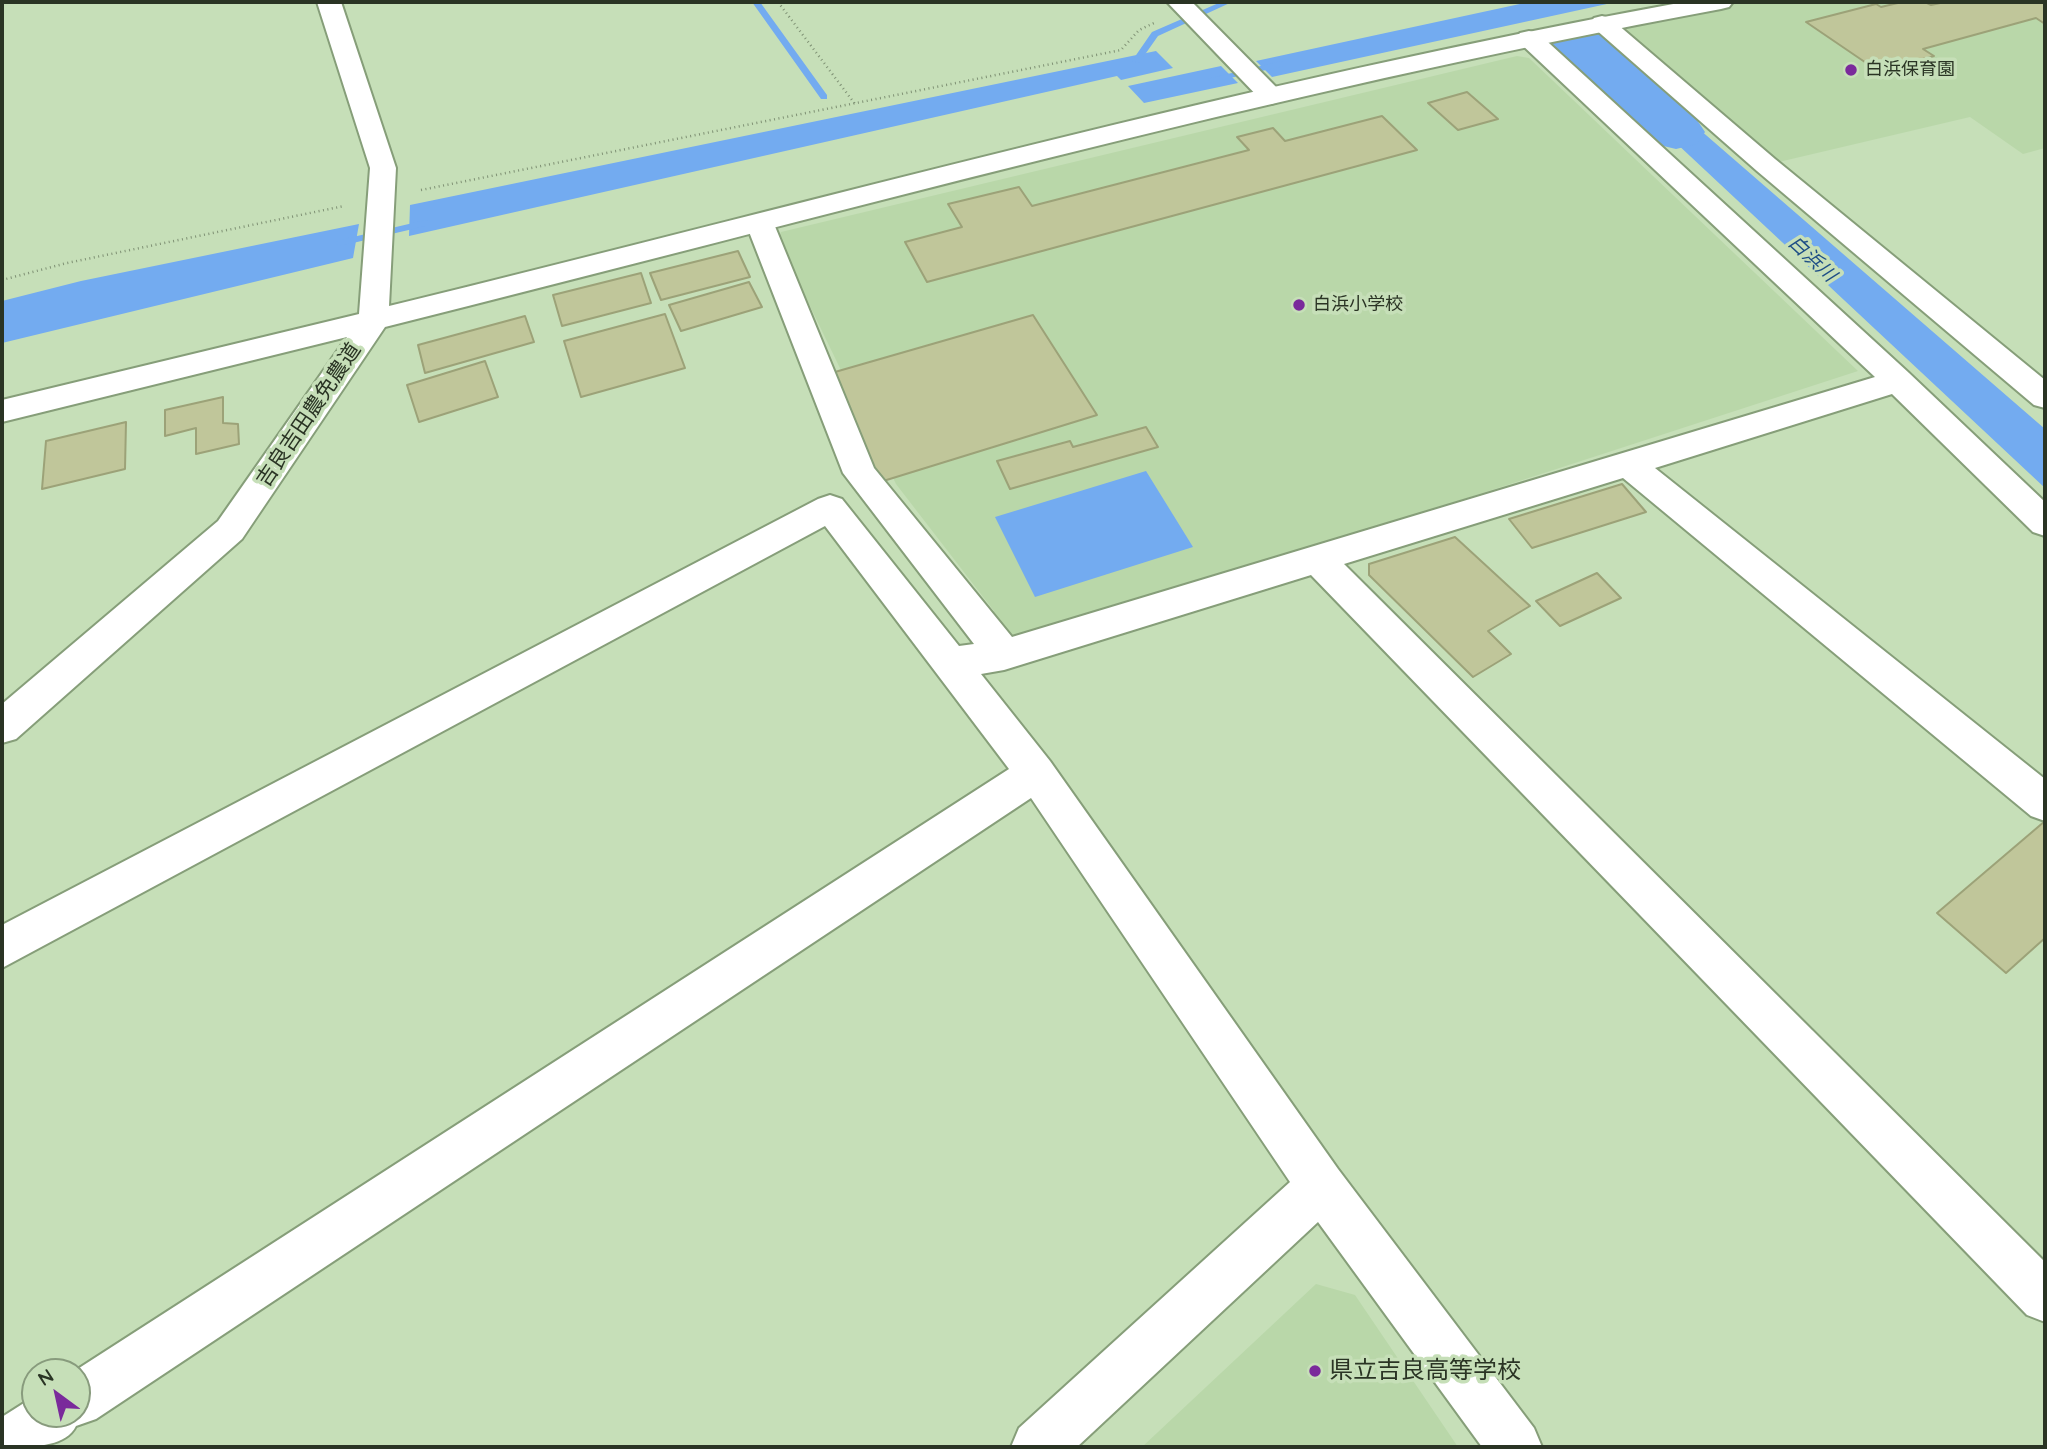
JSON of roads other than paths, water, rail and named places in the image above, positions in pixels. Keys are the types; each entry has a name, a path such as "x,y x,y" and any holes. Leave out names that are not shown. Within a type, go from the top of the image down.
{"street":[{"name":"吉良吉田農免農道","path":"2,727 230,530 373,322 383,168 329,2"},
{"path":"2,411 373,322 760,223 1263,89 1720,2"},
{"path":"1190,12 1263,89"},
{"path":"1602,23 1766,165 2045,397"},
{"path":"1529,38 2045,523"},
{"path":"760,223 860,474 1004,655"},
{"path":"950,663 1004,655 1898,382"},
{"path":"1628,464 2045,803"},
{"path":"2,947 830,508 1036,773 1321,1186 1515,1447"},
{"path":"1316,558 2045,1297"},
{"path":"91,1391 1036,773"},
{"path":"1038,1447 1321,1186"},
{"path":"4,1447 33,1428"}],"water":[{"path":"1529,2 1616,2 1272,77 1256,61"},
{"path":"1156,51 1173,68 1121,80 1117,76 409,236 410,205"},
{"path":"1609,51 2045,429 2045,488 1582,55"},
{"path":"1221,66 1238,83 1144,103 1128,86"},
{"path":"359,224 353,258 2,343 2,301 81,281"},
{"path":"1146,471 1193,547 1035,597 995,517"}],"waterway":[{"path":"756,2 824,97"},
{"path":"1136,61 1155,34 1228,2"},
{"name":"白浜川","path":"1579,44 1676,132"},
{"path":"1212,79 1281,64"},
{"path":"340,243 426,223"}],"place":[{"name":"白浜保育園","path":"1851,70"},
{"name":"白浜小学校","path":"1299,305"},
{"name":"県立吉良高等学校","path":"1315,1371"}]}
